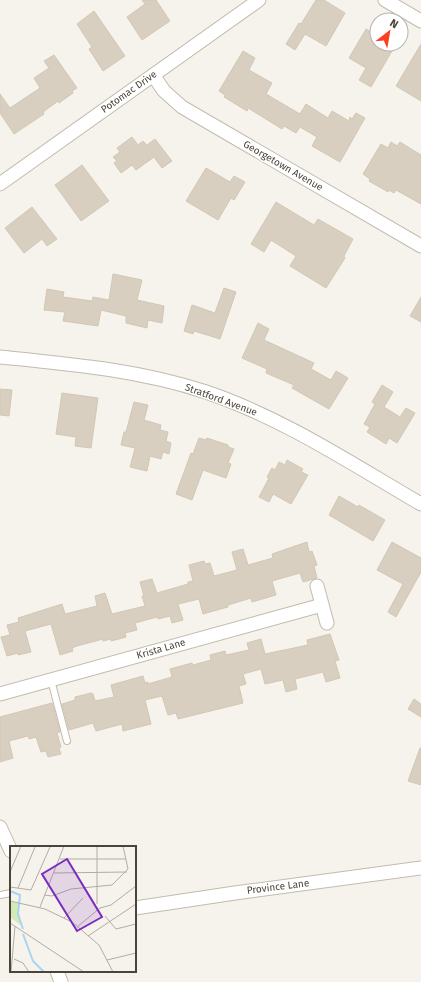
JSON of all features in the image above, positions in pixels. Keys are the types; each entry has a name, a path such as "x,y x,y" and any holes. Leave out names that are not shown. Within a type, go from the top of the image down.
{"street":[{"name":"Potomac Drive","path":"0,184 259,0"},
{"path":"385,0 421,21"},
{"name":"Georgetown Avenue","path":"153,75 172,100 182,107 421,246"},
{"name":"Stratford Avenue","path":"0,357 119,371 152,377 206,392 274,420 421,504"},
{"path":"317,586 327,623"},
{"name":"Krista Lane","path":"0,694 322,605"},
{"path":"0,827 10,849"},
{"name":"Province Lane","path":"136,908 235,892 421,868"},
{"path":"57,972 61,982"}],"lane":[{"path":"51,680 67,741"},
{"path":"0,895 10,893"}],"building":[{"path":"142,0 156,0 170,21 142,40 127,17 145,4"},
{"path":"316,0 324,0 345,13 326,46 305,34 295,50 286,44"},
{"path":"94,11 125,56 103,71 89,49 92,47 77,24"},
{"path":"366,29 369,31 369,52 391,52 371,87 359,80 366,68 349,58"},
{"path":"421,44 421,101 396,86"},
{"path":"243,51 255,58 249,70 272,83 266,94 300,114 306,104 328,118 332,111 349,121 350,117 352,119 356,113 365,118 340,162 312,146 317,137 300,127 296,133 284,126 282,129 248,108 247,111 224,97 225,95 219,91"},
{"path":"54,55 77,88 72,91 73,93 59,103 58,101 43,112 44,114 14,134 0,113 0,94 10,108 40,88 34,78 49,68 44,61"},
{"path":"132,137 138,145 143,141 147,145 155,139 172,161 162,168 154,157 136,170 132,165 121,173 114,163 117,161 113,157 120,152 117,148"},
{"path":"391,142 397,146 400,142 421,155 421,204 396,190 394,193 389,190 388,192 369,181 370,179 363,174 381,144 388,148"},
{"path":"82,165 109,201 81,221 55,185"},
{"path":"206,168 230,182 234,176 245,182 234,200 231,198 218,220 186,201"},
{"path":"276,202 314,225 318,219 353,239 344,256 345,258 326,288 290,266 296,256 271,240 264,252 251,244"},
{"path":"32,207 57,239 47,246 42,239 24,253 5,228"},
{"path":"113,274 142,280 137,300 164,306 162,323 148,320 147,328 126,323 126,316 101,310 98,326 63,321 65,312 44,310 47,289 64,292 63,297 92,301 93,297 109,300"},
{"path":"224,288 236,292 220,339 194,331 193,334 184,331 192,305 215,313"},
{"path":"421,297 421,322 410,316"},
{"path":"258,323 269,329 264,340 314,363 311,369 331,380 336,371 348,378 329,409 292,388 294,385 266,373 267,369 242,358"},
{"path":"382,385 393,392 384,407 400,417 406,408 415,413 397,443 389,438 386,444 367,432 370,427 364,424 375,404 372,402"},
{"path":"0,389 12,390 9,416 0,415"},
{"path":"62,393 98,398 91,448 75,446 76,437 56,434"},
{"path":"134,402 148,405 144,420 161,425 160,430 168,432 166,441 171,443 169,454 163,452 161,459 150,456 147,471 130,467 135,448 121,445"},
{"path":"199,438 206,440 207,438 228,445 228,447 234,449 228,463 231,464 226,478 203,470 192,500 176,494 191,453 193,454"},
{"path":"287,460 303,469 301,472 308,475 291,504 273,494 269,502 259,497 269,478 267,477 272,468 275,470 279,462 285,465"},
{"path":"339,496 358,507 359,505 385,520 373,541 329,515"},
{"path":"307,542 309,552 312,551 317,565 314,566 317,578 303,582 300,573 272,581 276,595 252,602 251,598 228,605 228,607 203,614 199,599 178,604 183,620 172,623 170,616 158,619 157,617 135,623 137,630 125,633 126,637 111,641 111,639 103,641 103,639 77,646 72,648 73,651 60,655 51,624 25,631 31,652 7,656 1,637 10,635 7,625 19,622 18,618 62,604 65,614 97,606 95,596 105,593 112,614 145,606 140,582 152,579 157,593 188,584 188,582 193,581 189,565 204,561 205,564 210,563 214,576 237,570 232,552 243,549 248,565 273,558 272,554"},
{"path":"392,542 421,558 421,572 396,617 388,612 403,584 377,570"},
{"path":"330,634 339,660 335,661 340,678 326,682 323,672 295,679 297,689 286,692 283,680 265,684 261,669 243,674 246,684 239,686 243,703 178,719 176,713 168,715 162,696 145,700 151,724 123,731 122,724 96,731 93,723 69,730 62,704 75,700 75,697 91,693 93,694 95,701 114,697 111,685 143,676 145,683 148,682 148,684 172,677 170,669 211,660 210,655 225,651 226,655 249,650 247,643 261,639 265,654 308,645 307,640"},
{"path":"414,699 421,704 421,717 408,709"},
{"path":"52,703 60,732 57,733 61,747 59,748 61,754 48,757 46,751 41,752 36,737 29,739 28,736 9,741 13,758 0,762 0,717"},
{"path":"421,748 421,785 408,781"}]}
